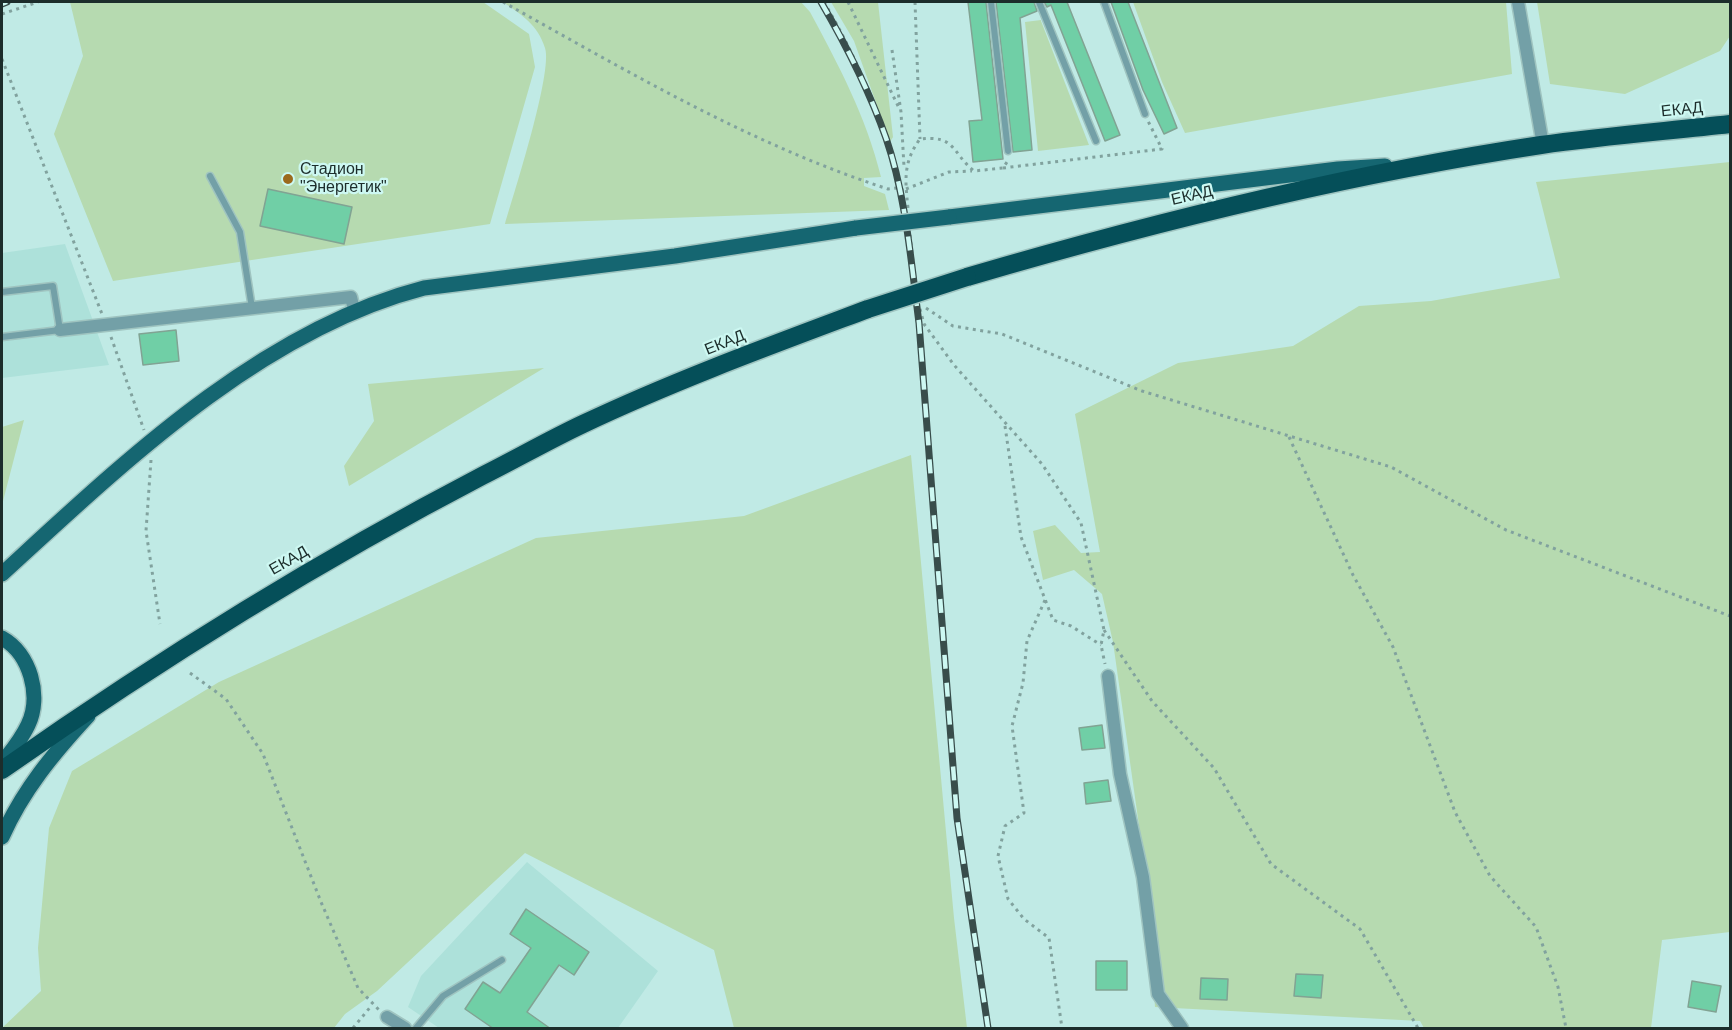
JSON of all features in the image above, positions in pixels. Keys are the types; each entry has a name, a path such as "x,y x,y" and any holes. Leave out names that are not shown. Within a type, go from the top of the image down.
{"highway":[{"name":"ЕКАД","path":"2,770 106,697 261,599 419,509 573,429 748,354 867,309 1082,243 1187,217 1442,162 1543,145 1731,124"}],"main road":[{"path":"2,574 71,511 218,391 290,344 354,310 384,298 424,288 675,256 856,228 1338,169 1442,162"},
{"path":"2,638 18,652 28,668 34,688 29,724 2,763"},
{"path":"2,837 15,807 45,762 106,697"}],"street":[{"path":"1518,2 1543,145"},
{"path":"60,330 351,297 354,310"},
{"path":"1108,676 1120,774 1143,876 1158,994 1182,1029"},
{"path":"387,1017 405,1029"}],"lane":[{"path":"992,2 1008,151"},
{"path":"1039,2 1096,141"},
{"path":"1104,2 1145,114"},
{"path":"210,176 240,232 252,308"},
{"path":"2,292 53,286 60,330 2,337"},
{"path":"416,1029 443,996 469,978 502,960"}],"path":[{"path":"2,14 38,2"},
{"path":"502,2 768,143 827,170 888,189 897,188 906,197"},
{"path":"824,2 849,44 889,142 898,183 906,197"},
{"path":"848,2 901,112"},
{"path":"904,172 909,153 920,139 915,2"},
{"path":"892,50 901,112 908,208"},
{"path":"906,189 949,172 1003,168 1162,148 1145,114"},
{"path":"920,139 937,137 955,146 965,164 974,171"},
{"path":"1003,168 1007,161 1008,151"},
{"path":"910,232 916,289"},
{"path":"1418,1029 1360,929 1271,864 1214,768 1152,700 1104,630 1081,523 1042,464 1005,424 924,324 918,301 953,326 1002,334 1142,391 1391,467 1506,530 1731,615"},
{"path":"1005,424 1021,537 1053,620 1071,626 1101,645"},
{"path":"1289,437 1353,575 1393,647 1455,812 1490,876 1536,927 1558,987 1566,1029"},
{"path":"1045,600 1027,641 1023,683 1012,726 1024,813 1005,826 998,856 1008,899 1024,919 1049,938 1062,1029"},
{"path":"1104,630 1101,645 1108,676"},
{"path":"190,673 226,699 263,754 325,913 358,988 372,1005 387,1017"},
{"path":"353,1029 372,1005"}],"shaded area":[{"name":"Стадион \"Энергетик\"","path":"70,2 483,2 529,34 535,67 490,224 113,281 54,134 83,56"},
{"path":"503,2 801,2 810,12 831,52 868,133 881,177 864,178 864,186 885,194 889,210 505,224 538,106 546,61 545,48 534,27"},
{"path":"831,2 878,2 893,137 890,142 854,41"},
{"path":"1133,2 1506,2 1512,74 1185,133 1162,82"},
{"path":"1537,2 1730,2 1730,36 1720,51 1625,94 1550,84"},
{"path":"1041,20 1089,145 1038,151 1025,22"},
{"path":"1730,162 1730,932 1662,940 1651,1028 1424,1028 1420,1021 1155,1007 1145,868 1113,642 1102,594 1074,570 1043,580 1033,531 1055,525 1081,553 1100,552 1075,414 1178,363 1293,346 1359,306 1431,301 1560,278 1536,182"},
{"path":"65,244 109,365 2,378 2,253"},
{"path":"544,368 349,486 344,466 374,421 368,384"},
{"path":"24,420 2,505 2,427"},
{"path":"911,455 954,918 967,1028 734,1028 714,950 525,853 377,991 345,1014 334,1028 2,1028 41,991 38,948 49,828 72,771 219,682 536,538 744,516"},
{"path":"527,862 658,971 618,1028 439,1028 408,1007 421,976"}],"building":[{"path":"968,2 986,2 1003,159 973,162 969,121 982,120"},
{"path":"996,2 1034,2 1037,11 1020,18 1032,150 1013,152"},
{"path":"1044,2 1067,2 1120,135 1105,141 1051,5 1047,7"},
{"path":"1111,2 1128,2 1177,128 1164,134 1143,90"},
{"path":"268,189 352,207 344,244 260,226"},
{"path":"176,330 179,361 143,365 139,334"},
{"path":"1102,725 1105,748 1082,750 1079,728"},
{"path":"1108,780 1111,801 1086,804 1084,783"},
{"path":"526,909 589,952 574,975 559,965 527,1012 551,1029 494,1029 465,1009 483,982 500,993 531,948 510,934"},
{"path":"1096,961 1127,961 1127,990 1096,990"},
{"path":"1296,974 1323,975 1321,998 1294,996"},
{"path":"1201,978 1228,979 1227,1000 1200,999"},
{"path":"1692,981 1721,986 1716,1012 1688,1007"}],"railway":[{"path":"2,4 7,2"},
{"path":"821,2 856,68 886,138 893,160 907,229 919,323 957,818 988,1028"}],"place":[{"name":"Стадион \"Энергетик\"","path":"288,179"}]}
